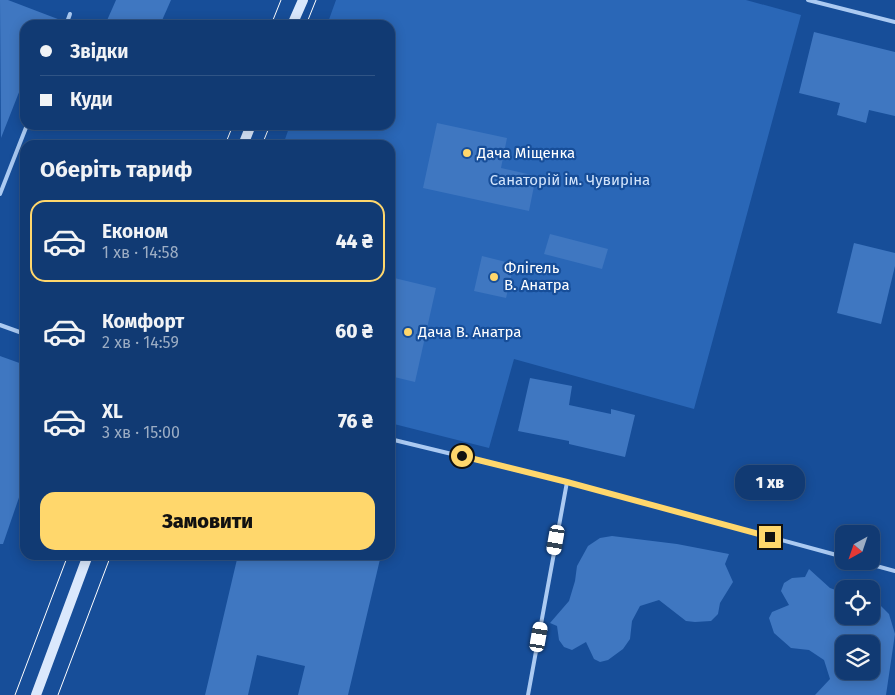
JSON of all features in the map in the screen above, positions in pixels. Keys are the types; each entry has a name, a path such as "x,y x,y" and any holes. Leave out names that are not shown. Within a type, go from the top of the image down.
{"street":[{"path":"294,20 303,0"},
{"path":"36,695 86,560"}],"lane":[{"path":"808,0 895,22"},
{"path":"68,20 70,14"},
{"path":"0,194 20,143"},
{"path":"0,325 20,332"},
{"path":"395,439 567,482 835,555"},
{"path":"528,695 567,482"},
{"path":"880,567 895,571"}],"green space":[{"name":"Санаторій ім. Чувиріна","path":"336,0 746,0 801,15 694,409 514,359 489,448 395,424 395,140 285,140 288,130 395,130 395,20 329,20"}],"building":[{"path":"0,0 8,0 60,20 20,20 20,90 1,138"},
{"path":"116,0 171,0 162,20 107,20"},
{"path":"814,32 895,52 895,116 869,110 866,123 837,115 840,103 799,93"},
{"name":"Дача Міщенка","path":"437,123 507,138 501,168 536,176 529,211 423,188"},
{"path":"550,234 608,249 602,269 544,254"},
{"path":"854,243 895,253 895,266 881,324 837,313"},
{"name":"Флігель В. Анатра","path":"482,256 514,264 506,298 474,291"},
{"name":"Дача В. Анатра","path":"395,278 436,288 415,382 395,377"},
{"path":"0,356 20,363 20,495 3,544 0,544"},
{"path":"530,378 572,386 569,405 611,414 611,409 635,415 625,457 569,444 569,441 518,431"},
{"path":"612,536 677,544 729,554 725,564 733,582 720,603 718,614 711,621 686,621 659,600 640,606 632,621 630,639 623,649 608,660 600,662 594,659 586,642 572,650 564,647 559,640 557,626 550,623 569,601 577,566 588,546 600,538"},
{"path":"237,560 380,560 348,695 298,695 305,666 257,655 248,695 205,695"},
{"path":"809,569 830,588 835,590 835,625 880,625 880,605 889,614 895,634 886,695 815,695 830,679 824,660 809,650 791,648 774,633 769,618 772,612 789,605 781,591 784,583 792,578 805,577"}],"tram line":[{"path":"273,20 281,0"},
{"path":"308,20 316,0"},
{"path":"227,140 231,130"},
{"path":"264,140 268,130"},
{"path":"15,695 66,560"},
{"path":"58,695 109,560"}],"place":[{"name":"Дача Міщенка","path":"467,153"},
{"name":"Флігель В. Анатра","path":"494,277"},
{"name":"Дача В. Анатра","path":"408,332"}],"route":[{"path":"462,456 567,482 770,537"}]}
